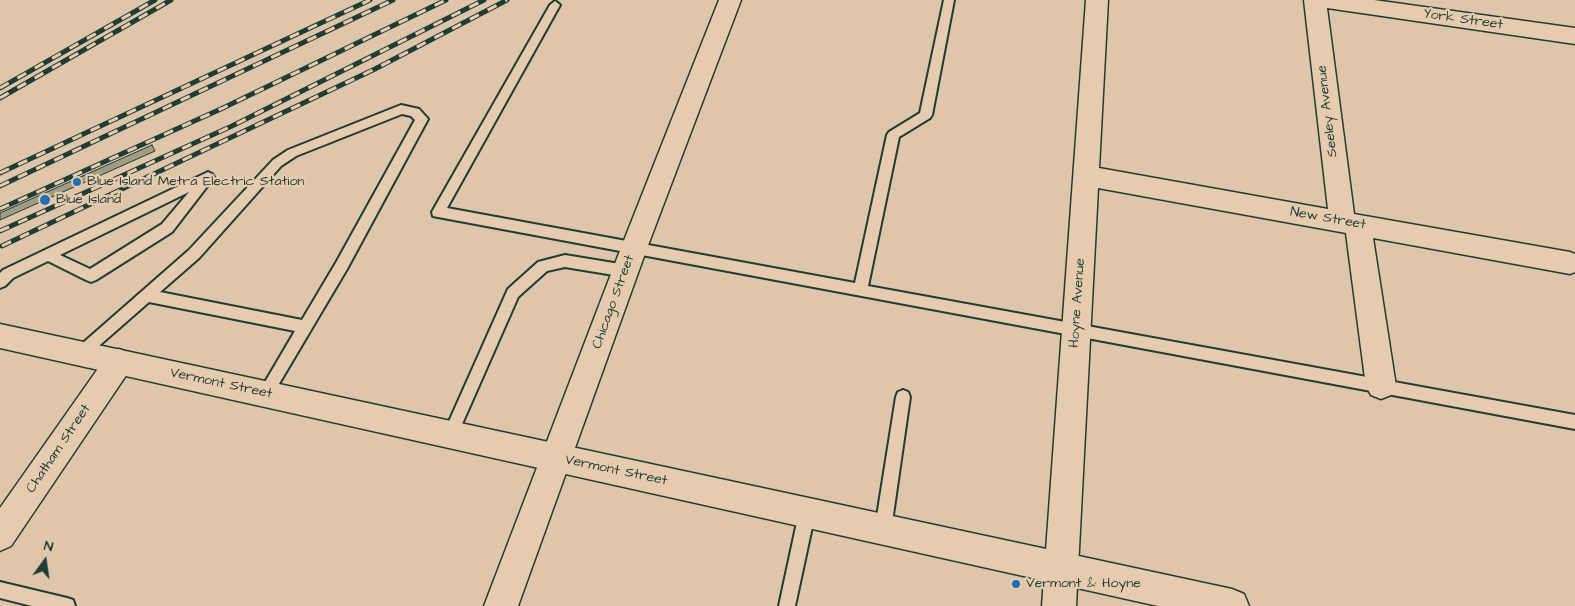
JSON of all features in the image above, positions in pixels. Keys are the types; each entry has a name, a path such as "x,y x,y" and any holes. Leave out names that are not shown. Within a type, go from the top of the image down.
{"street":[{"name":"Chicago Street","path":"501,606 630,260 730,0"},
{"name":"Hoyne Avenue","path":"1059,606 1097,0"},
{"name":"Seeley Avenue","path":"1315,0 1350,223 1381,386"},
{"name":"York Street","path":"1321,0 1575,36"},
{"name":"New Street","path":"1086,176 1570,263"},
{"name":"Vermont Street","path":"0,336 1232,606"},
{"name":"Chatham Street","path":"0,535 119,362"}],"lane":[{"path":"860,290 893,135 926,115 949,0"},
{"path":"556,5 438,212 630,260 860,290 1575,422"},
{"path":"80,354 194,254 277,163 292,153 401,109 416,112 422,119 342,265 265,394"},
{"path":"0,282 8,274 208,177 167,228 91,276 48,255"},
{"path":"450,435 513,294 543,266 565,261 630,260"},
{"path":"146,295 305,327"},
{"path":"883,529 903,396"},
{"path":"787,606 808,513"},
{"path":"0,590 67,606"}],"building":[{"name":"Blue Island Metra Electric Station","path":"152,145 155,151 0,220 0,213"}],"railway":[{"path":"0,88 155,0"},
{"path":"0,98 171,0"},
{"path":"0,173 370,0"},
{"path":"0,186 393,0"},
{"path":"0,209 223,108 446,0"},
{"path":"0,231 232,126 484,0"},
{"path":"2,246 375,69 507,0"}],"place":[{"name":"Blue Island Metra Electric Station","path":"77,182"},
{"name":"Blue Island","path":"45,200"},
{"name":"Vermont & Hoyne","path":"1016,584"}]}
